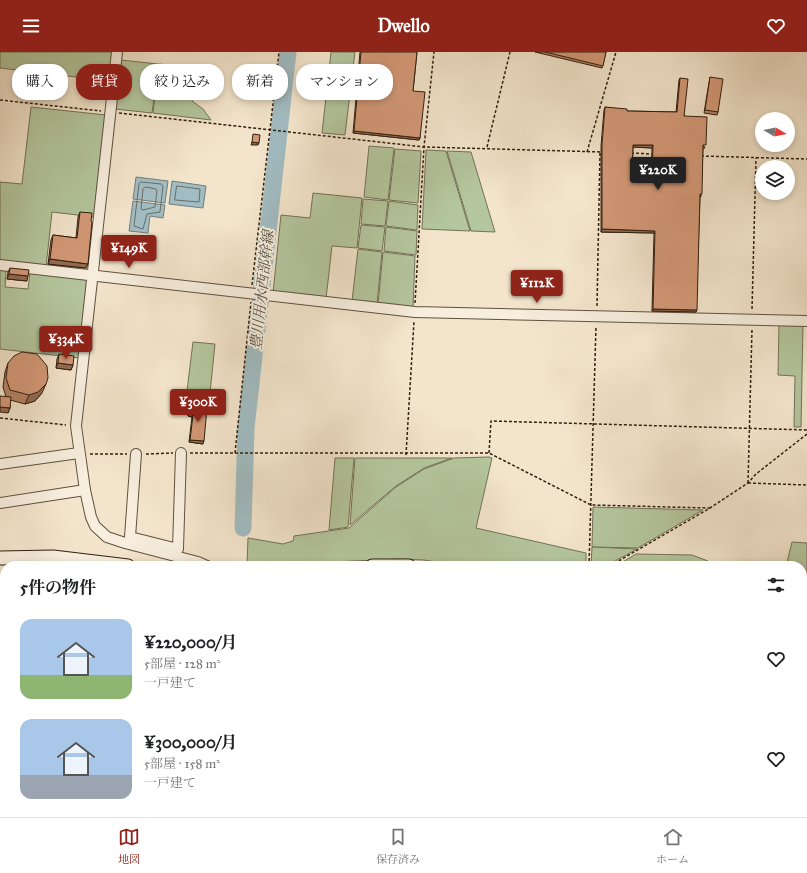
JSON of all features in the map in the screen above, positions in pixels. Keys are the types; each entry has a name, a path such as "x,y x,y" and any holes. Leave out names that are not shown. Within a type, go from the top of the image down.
{"street":[{"path":"117,52 76,426 79,454 85,490 91,517 95,526 107,537 194,561"},
{"path":"0,265 415,312 807,321"},
{"path":"136,454 130,537 178,549 181,453"},
{"path":"0,464 79,454"},
{"path":"0,503 85,490"},
{"path":"0,558 53,557 86,561"}],"path":[{"path":"235,453 279,52"},
{"path":"406,455 424,147 434,52"},
{"path":"487,148 510,52"},
{"path":"587,152 616,52"},
{"path":"0,100 424,147 607,152"},
{"path":"589,561 597,316 600,152"},
{"path":"628,153 657,154"},
{"path":"695,156 807,159"},
{"path":"0,418 76,426"},
{"path":"489,453 491,421 807,430"},
{"path":"619,561 710,508 748,483 756,474 807,434"},
{"path":"79,454 235,453 406,455 489,453 591,505 710,508"},
{"path":"748,483 807,484"}],"green space":[{"path":"0,52 113,52 112,64 76,64 76,77 68,76 68,64 12,64 12,69 0,68"},
{"path":"331,52 355,52 354,64 330,64"},
{"path":"121,60 158,64 140,64 140,100 154,100 152,113 115,109 116,100 132,100 132,64 121,64"},
{"path":"155,100 192,100 203,109 211,120 153,113"},
{"path":"326,100 349,100 345,135 322,133"},
{"path":"31,107 106,115 94,217 52,212 46,267 0,262 0,182 22,184"},
{"path":"369,146 394,148 388,200 364,197"},
{"path":"395,149 421,151 418,203 389,200"},
{"path":"426,150 446,151 470,231 422,229"},
{"path":"447,151 471,152 495,232 471,231"},
{"path":"313,193 362,198 357,248 332,246 326,299 273,293 281,215 310,218"},
{"path":"363,199 388,201 385,226 361,224"},
{"path":"389,201 418,205 417,230 386,226"},
{"path":"361,225 385,227 382,251 358,248"},
{"path":"386,227 417,231 416,255 384,251"},
{"path":"358,249 382,252 377,304 352,301"},
{"path":"383,252 415,256 413,308 378,304"},
{"path":"0,269 6,270 5,287 28,289 30,272 87,279 79,358 0,349"},
{"path":"779,323 803,324 801,427 794,427 795,376 778,375"},
{"path":"193,342 215,344 210,393 187,391"},
{"path":"335,458 354,458 348,527 329,530"},
{"path":"355,458 452,458 424,468 396,486 350,525"},
{"path":"454,458 492,458 476,528 586,553 586,561 430,561 397,559 354,561 247,561 248,538 283,544 293,541 294,536 349,528 396,487 424,469"},
{"path":"593,507 703,510 638,548 592,547"},
{"path":"792,542 807,543 807,561 787,561"},
{"path":"592,547 637,549 615,561 591,561"},
{"path":"636,554 692,555 708,561 624,561"}],"water":[{"path":"136,177 168,181 165,203 133,199"},
{"path":"172,181 206,186 203,208 169,204"},
{"path":"133,201 165,205 163,218 150,216 148,233 129,231"}],"building":[{"path":"361,52 417,52 413,91 425,92 420,138 354,131 357,100 393,100 393,64 360,64"},
{"path":"545,52 606,52 603,66"},
{"path":"710,77 723,79 718,112 705,110"},
{"path":"680,78 688,79 684,116 707,117 706,145 703,145 702,194 700,194 697,310 653,309 655,231 602,229 602,144 605,107 627,109 627,111 677,112","holes":["633,145 653,145 652,180 632,179"]},
{"path":"253,134 260,135 259,143 252,142"},
{"path":"80,212 92,213 88,264 50,259 53,235 77,238"},
{"path":"10,268 29,270 28,276 9,274"},
{"path":"22,352 37,354 47,366 48,378 46,384 38,392 29,395 10,390 6,378 8,363 14,356"},
{"path":"59,354 74,356 73,365 58,363"},
{"path":"0,396 11,397 10,408 0,407"},
{"path":"190,406 207,408 204,441 190,440 193,415 189,414"}],"waterway":[{"name":"豊川用水西部幹線","path":"243,528 246,428 288,52"}]}
